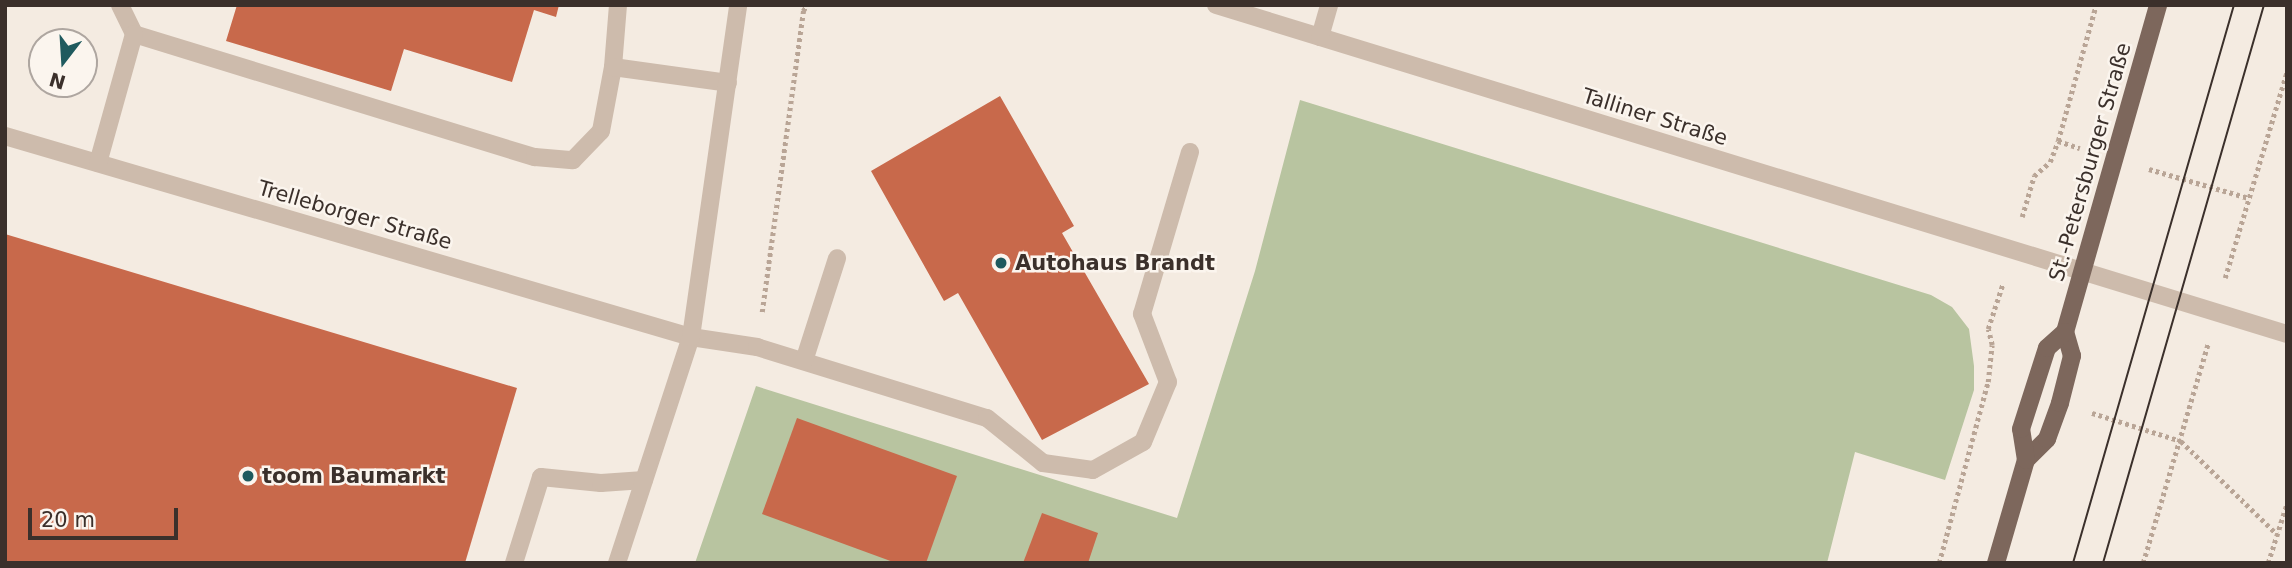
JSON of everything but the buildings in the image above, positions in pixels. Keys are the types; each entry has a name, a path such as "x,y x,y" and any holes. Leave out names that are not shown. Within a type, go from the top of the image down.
{"main road":[{"name":"St.-Petersburger Straße","path":"2026,460 2046,439 2060,403 2072,356 2065,332 2158,5"},
{"name":"St.-Petersburger Straße","path":"1996,563 2026,460 2021,429 2047,348 2065,332"}],"street":[{"path":"98,163 134,34 120,5"},
{"path":"134,34 535,157 573,160 601,131 613,67 618,5"},
{"path":"617,563 691,337 738,5"},
{"name":"Talliner Straße","path":"1216,5 2287,334"},
{"path":"1320,37 1329,5"},
{"path":"613,67 728,83"},
{"name":"Trelleborger Straße","path":"5,136 691,337 757,347 987,418 1043,463 1093,470 1143,442 1168,382 1142,314 1190,152"},
{"path":"804,362 837,258"},
{"path":"514,563 541,477 601,483 644,480"}],"path":[{"path":"757,347 803,11 807,5"},
{"path":"2034,176 2050,162 2096,5"},
{"path":"2224,283 2284,90 2287,71"},
{"path":"2115,159 2249,198"},
{"path":"1939,563 1988,382 1992,345 1988,329"},
{"path":"2143,563 2200,373"},
{"path":"2060,403 2181,441 2277,534"},
{"path":"2268,563 2287,503"}],"green space":[{"path":"1300,100 1931,295 1952,307 1969,329 1974,390 1945,480 1855,452 1827,563 695,563 756,386 1177,518 1255,271"}],"tram line":[{"path":"2073,563 2234,5"},
{"path":"2103,563 2264,5"}],"place":[{"name":"Autohaus Brandt","path":"1001,263"},
{"name":"toom Baumarkt","path":"248,476"}]}
